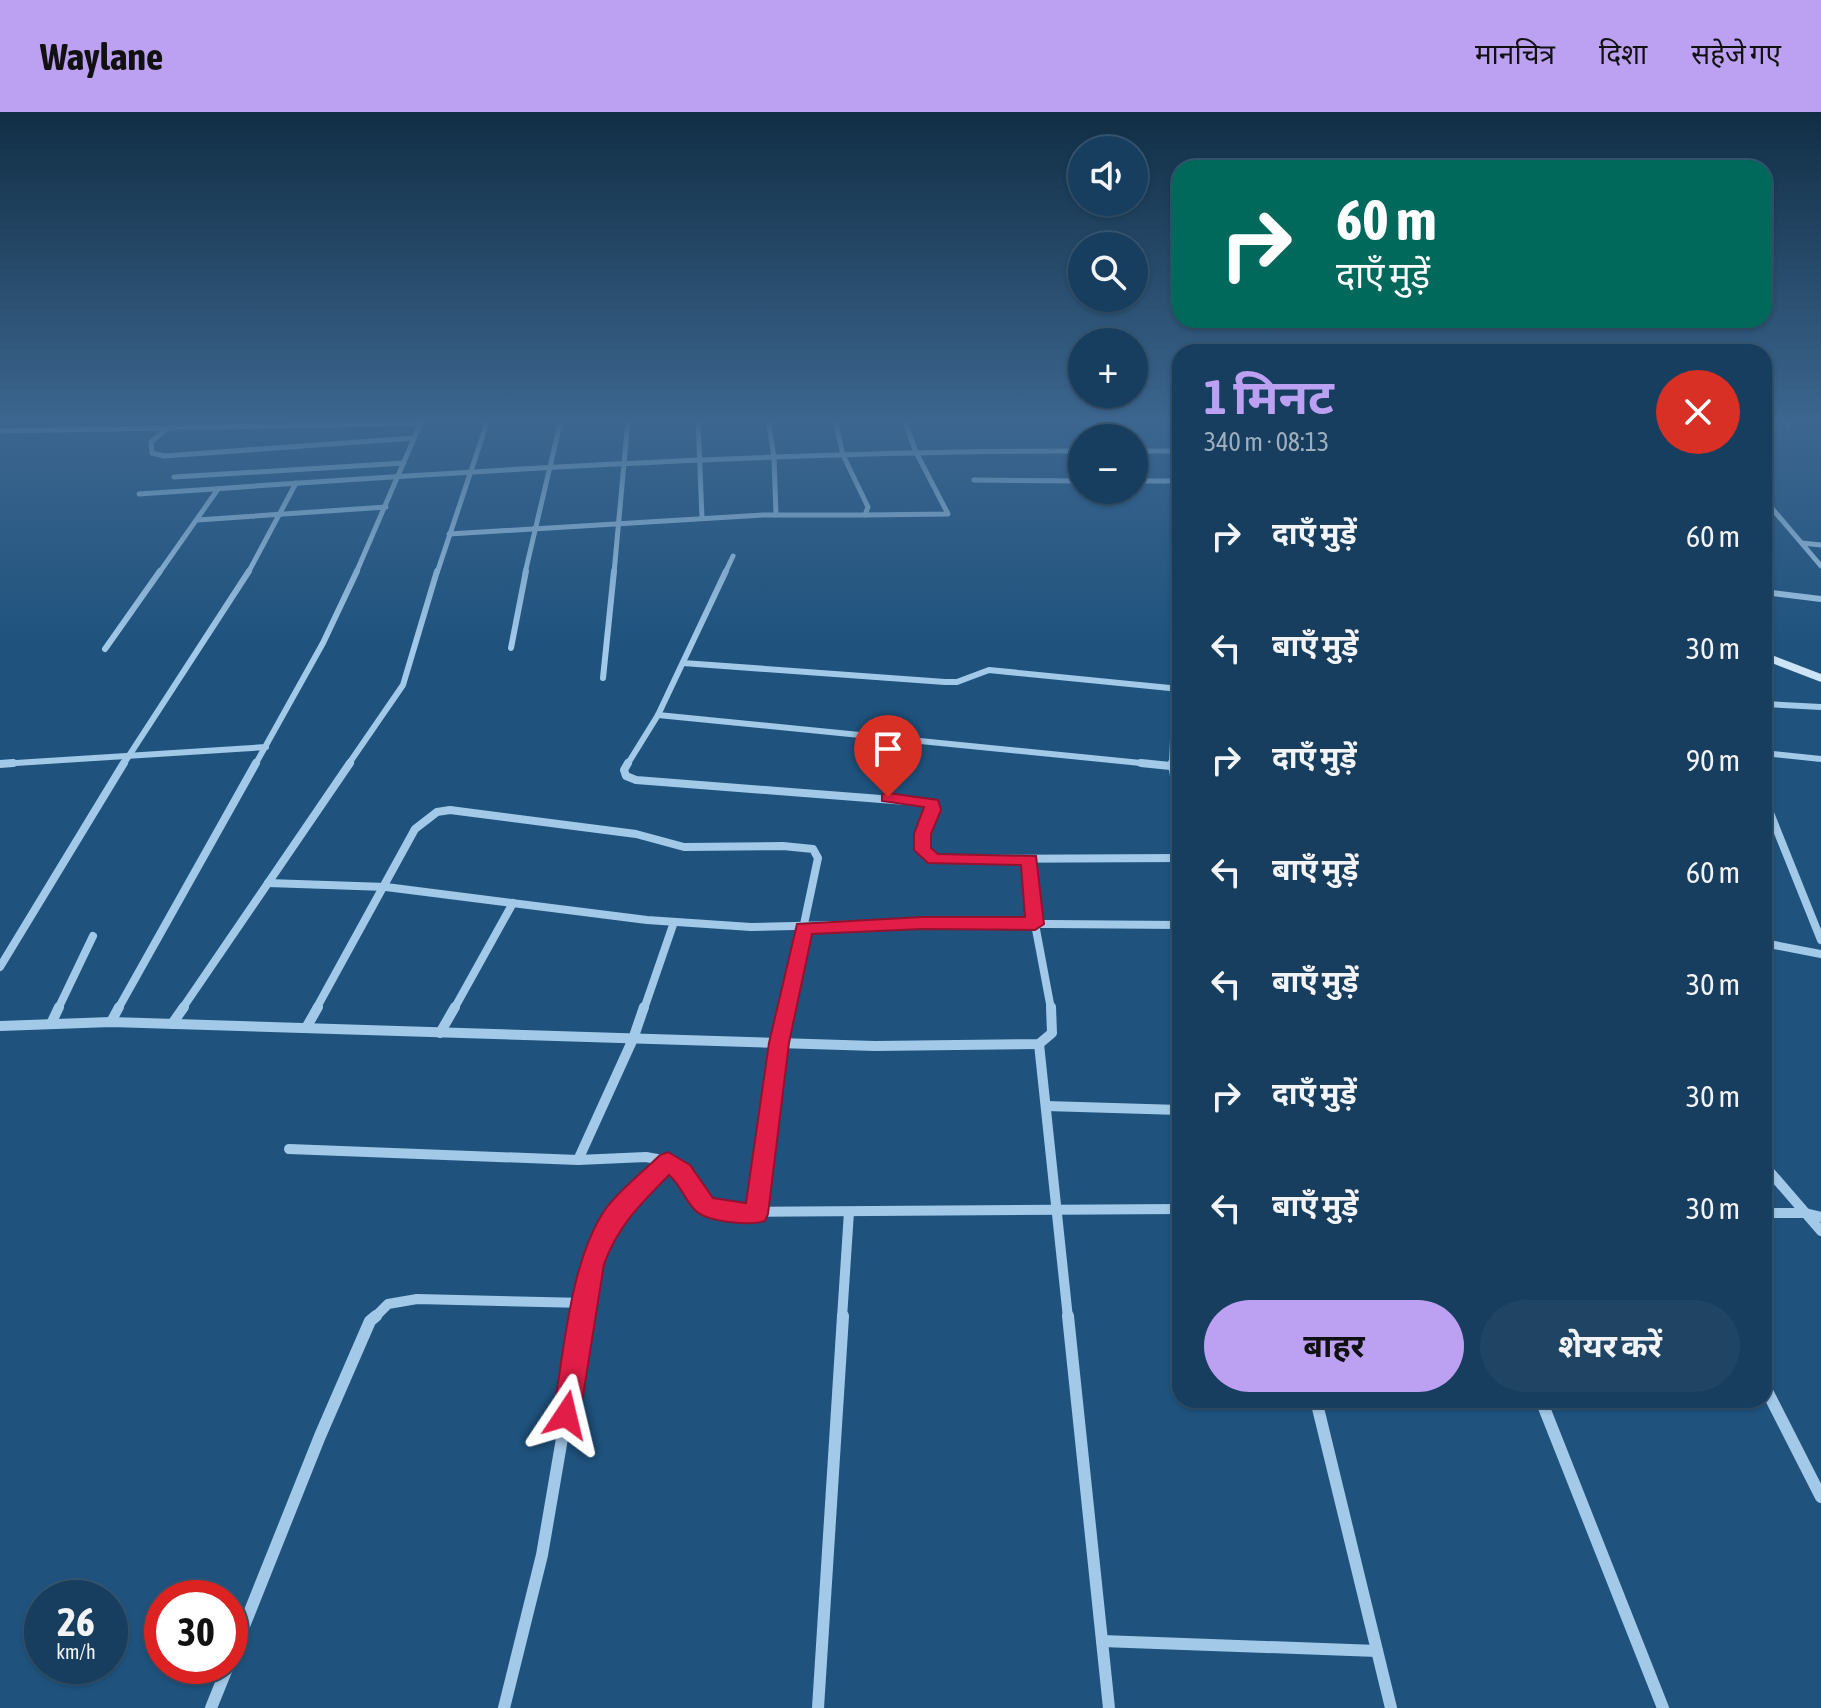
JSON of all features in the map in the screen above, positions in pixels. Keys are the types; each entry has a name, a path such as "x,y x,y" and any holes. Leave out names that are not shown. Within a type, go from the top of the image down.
{"street":[{"path":"105,649 214,494"},
{"path":"0,967 128,757 251,568 290,494"},
{"path":"111,1022 323,643 391,494"},
{"path":"172,1024 403,685 462,494"},
{"path":"511,648 540,494"},
{"path":"603,678 614,589 619,494"},
{"path":"701,494 702,518"},
{"path":"775,494 776,515"},
{"path":"862,494 868,507 865,515"},
{"path":"449,534 776,515 948,514 938,494"},
{"path":"197,520 386,507"},
{"path":"1772,508 1821,566"},
{"path":"1802,543 1821,545"},
{"path":"733,556 658,715 624,770 626,776 636,780 932,803 933,810 923,834 923,850 934,859 1172,858"},
{"path":"1772,593 1821,599"},
{"path":"1772,659 1821,678"},
{"path":"683,663 945,682 957,682 989,670 1172,687"},
{"path":"1772,704 1821,707"},
{"path":"658,715 1172,767"},
{"path":"0,772 3,764 266,747"},
{"path":"1772,754 1821,759"},
{"path":"306,1028 386,887 415,829 437,812 450,810 636,834 690,848 794,846 813,849 818,858 779,1043 756,1214"},
{"path":"1772,818 1821,940"},
{"path":"0,1026 111,1022 779,1043 1039,1044 1052,1033 1053,1018 1035,924 1030,860"},
{"path":"268,883 386,887 674,922 804,928 922,923 1172,925"},
{"path":"440,1033 513,903"},
{"path":"578,1160 633,1039 674,922"},
{"path":"51,1024 93,936"},
{"path":"1772,945 1821,954"},
{"path":"1039,1044 1059,1209 1109,1708"},
{"path":"1046,1106 1172,1110"},
{"path":"289,1149 578,1160 646,1157 668,1161 682,1172 706,1205 728,1212 756,1214 1172,1209"},
{"path":"504,1708 542,1555 592,1264 602,1237 616,1213 668,1161"},
{"path":"1772,1174 1821,1231"},
{"path":"818,1708 849,1212"},
{"path":"1772,1213 1805,1213 1821,1217"},
{"path":"248,1616 370,1321 388,1304 417,1299 586,1303"},
{"path":"1772,1401 1821,1497"},
{"path":"1318,1408 1391,1708"},
{"path":"1544,1408 1663,1708"},
{"path":"1102,1641 1377,1651"},
{"path":"211,1708 221,1684"}],"route":[{"path":"566,1415 592,1264 602,1237 616,1213 668,1161 682,1172 706,1205 728,1212 756,1214 779,1043 804,928 922,923 1035,924 1030,860 934,859 923,850 923,834 933,810 932,803 888,797"}]}
